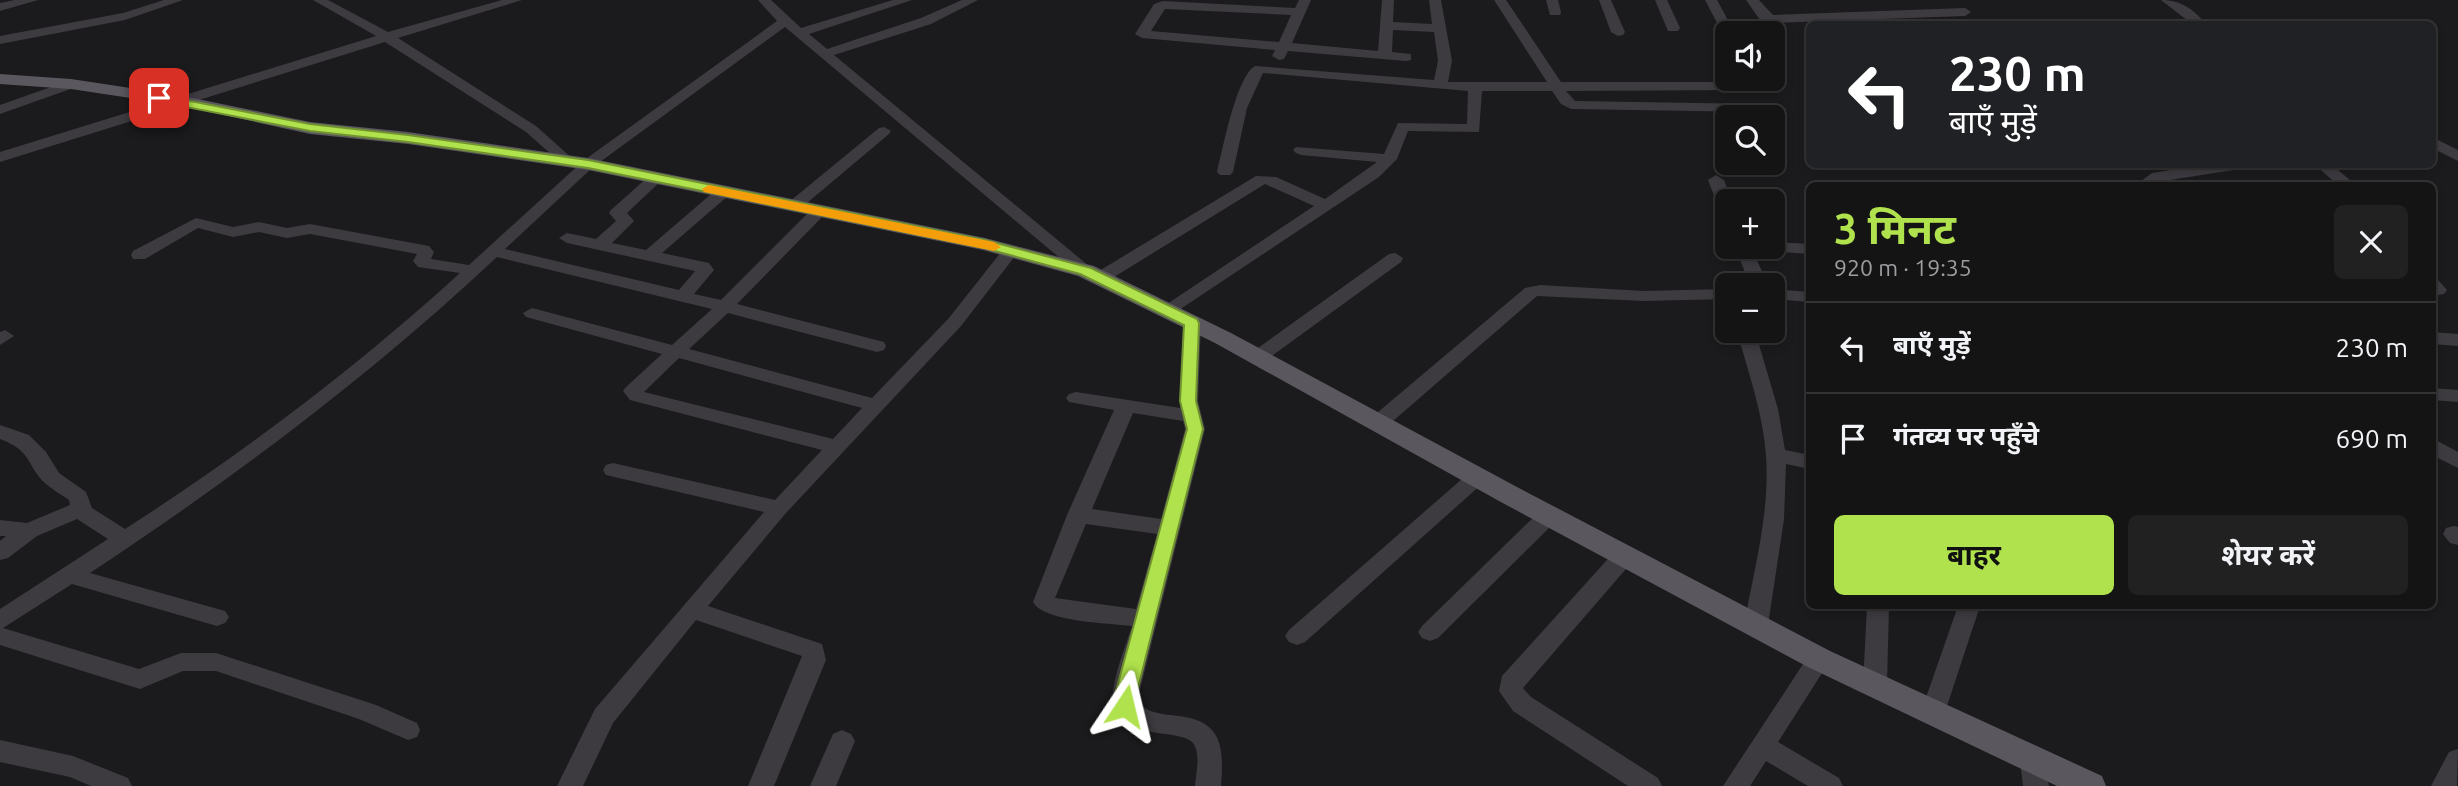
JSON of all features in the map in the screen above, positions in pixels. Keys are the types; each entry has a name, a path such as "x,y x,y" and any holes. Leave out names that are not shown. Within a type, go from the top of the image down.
{"main road":[{"path":"0,79 71,84 183,101 310,128 577,162 1011,251 1093,274 1258,357 1819,659 1933,712 2034,773 2090,786"}],"street":[{"path":"0,6 32,0"},
{"path":"0,40 125,16 177,0"},
{"path":"319,0 387,37 531,129 577,162"},
{"path":"0,157 387,37 516,0"},
{"path":"764,0 824,54 1093,274 1262,179 1326,205"},
{"path":"0,620 187,499 345,381 429,311 577,162 792,27 906,0"},
{"path":"937,0 958,6"},
{"path":"824,54 926,21 972,0"},
{"path":"1385,55 1388,0"},
{"path":"1435,0 1445,61 1440,85"},
{"path":"1500,0 1566,101 1575,106 1715,108"},
{"path":"1605,0 1618,33"},
{"path":"1661,0 1673,28"},
{"path":"1711,0 1722,21"},
{"path":"1752,0 1763,15 1772,19 1969,18"},
{"path":"1947,0 1969,18"},
{"path":"2167,0 2196,21"},
{"path":"1273,69 1284,45 1302,6 1163,5 1141,32 1147,36 1284,45 1406,57"},
{"path":"1387,26 1440,28"},
{"path":"1225,172 1240,108 1255,72 1260,69 1475,87 1715,86"},
{"path":"0,110 71,84"},
{"path":"1167,310 1373,174 1389,159 1406,124 1471,130 1476,128 1475,87"},
{"path":"796,205 884,131"},
{"path":"2436,143 2458,156"},
{"path":"1301,150 1389,159"},
{"path":"2149,182 2152,178 2215,168"},
{"path":"2327,168 2344,182"},
{"path":"600,245 626,221 617,213 655,179"},
{"path":"1716,180 1720,189"},
{"path":"650,255 723,192"},
{"path":"820,210 725,306 634,389 635,395 837,447"},
{"path":"139,255 195,223 233,232 259,228 287,233 310,229 423,250 426,252 422,262 471,270"},
{"path":"567,238 705,268 683,296"},
{"path":"1785,248 1806,249"},
{"path":"491,251 725,306 877,346"},
{"path":"569,786 604,716 691,610 779,508 955,323 1011,251"},
{"path":"1258,357 1395,258"},
{"path":"1378,423 1531,292 1540,290 1644,296 1715,294"},
{"path":"1785,295 1806,297"},
{"path":"532,313 875,405"},
{"path":"1192,323 1188,401 1195,429 1126,691 1125,706 1139,720 1191,728 1203,735 1209,744 1213,760 1209,786"},
{"path":"2436,338 2458,340"},
{"path":"1749,343 1772,424 1776,455 1773,509 1756,625"},
{"path":"2436,394 2458,396"},
{"path":"1076,398 1193,416"},
{"path":"1126,406 1078,515 1044,602 1051,607 1146,619"},
{"path":"0,432 22,440 39,457 52,478 79,497 80,509"},
{"path":"2436,447 2458,461"},
{"path":"1776,455 1806,461"},
{"path":"613,470 779,508"},
{"path":"1297,636 1477,477"},
{"path":"80,509 124,539"},
{"path":"0,552 29,531 80,509"},
{"path":"1078,515 1171,528"},
{"path":"1430,632 1549,515"},
{"path":"0,528 29,531"},
{"path":"1624,556 1511,683 1511,691 1521,704 1649,786"},
{"path":"68,575 217,617"},
{"path":"1875,685 1878,609"},
{"path":"1933,712 1968,609"},
{"path":"691,610 767,632 814,651 814,660 761,786"},
{"path":"0,636 140,679 181,662 216,662 366,712 408,730"},
{"path":"1735,786 1819,659"},
{"path":"823,786 842,741"},
{"path":"1763,746 1830,786"},
{"path":"0,751 73,767 119,786"},
{"path":"2444,786 2458,760"}],"slow traffic":[{"path":"709,189 994,247"}],"route":[{"path":"159,98 310,128 408,138 566,160 985,244 1086,271 1192,323 1188,401 1195,429 1126,691 1125,706"}]}
